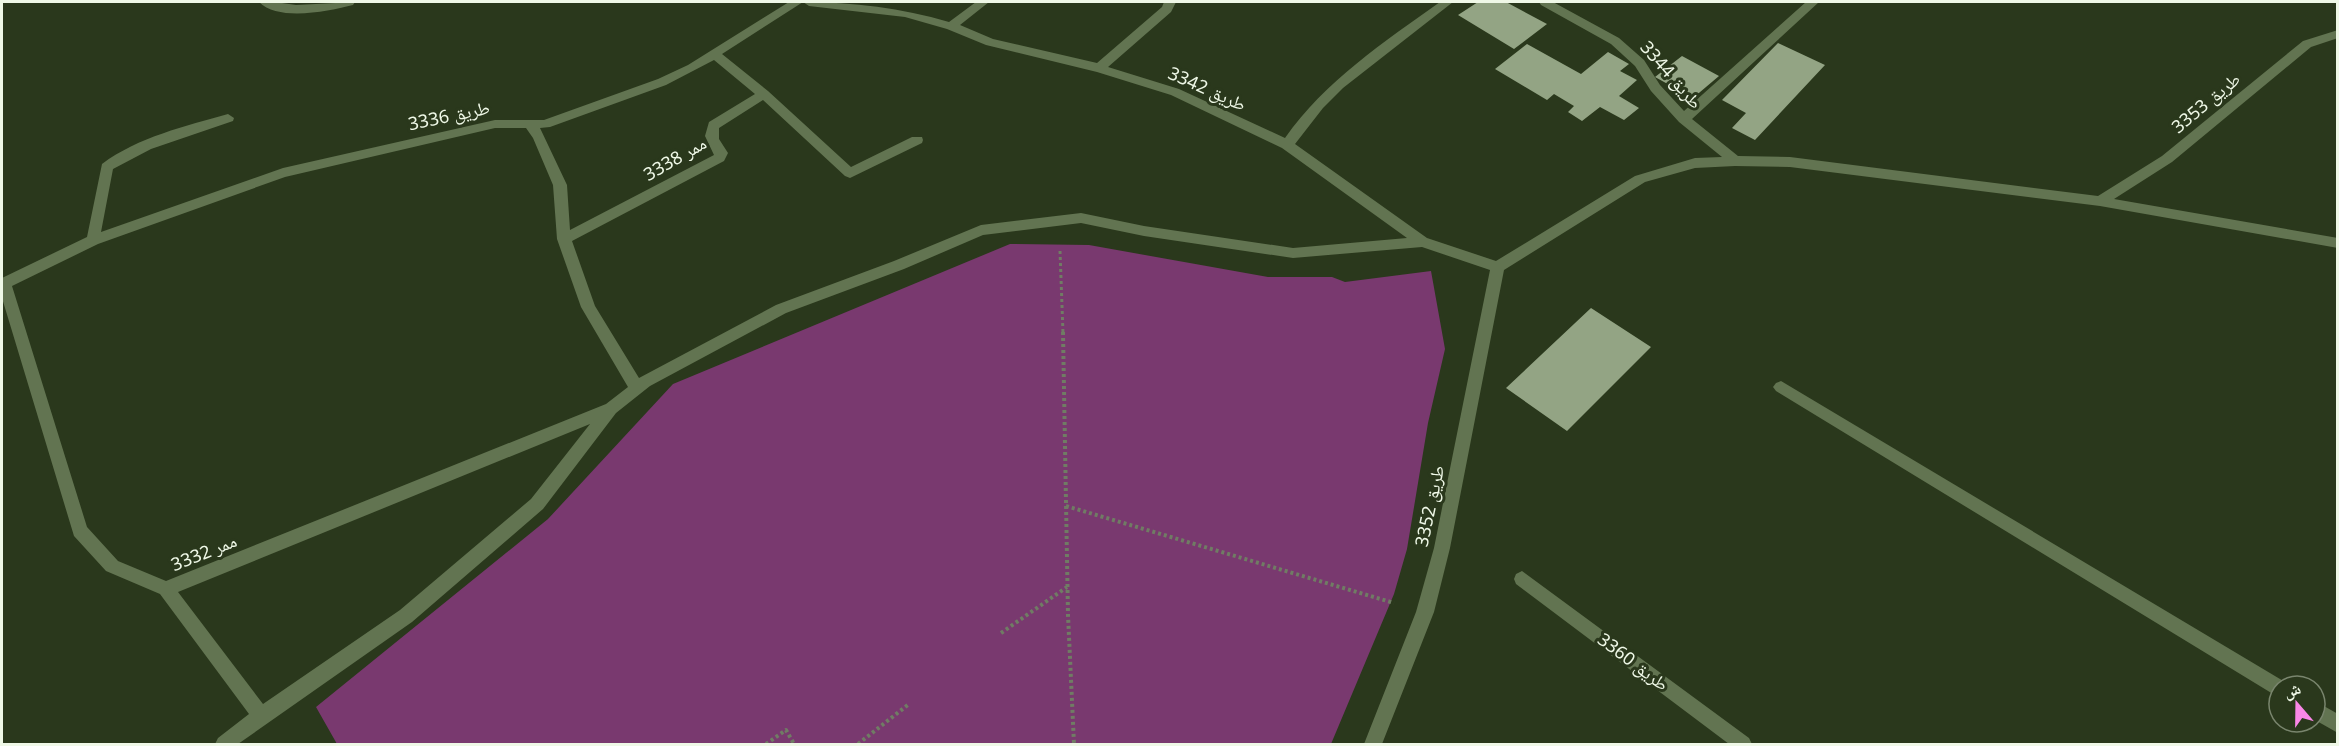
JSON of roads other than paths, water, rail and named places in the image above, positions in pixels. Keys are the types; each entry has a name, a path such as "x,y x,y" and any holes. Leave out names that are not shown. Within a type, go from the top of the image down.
{"street":[{"path":"265,2 290,10 304,10 349,2"},
{"name":"طريق 3336","path":"2,283 93,240 282,173 495,124 510,123 531,126 561,119 662,82 714,54 797,2"},
{"name":"طريق 3342","path":"809,2 905,13 951,26 990,42 1099,68 1175,92 1287,145 1422,242"},
{"path":"951,26 983,2"},
{"path":"1099,68 1167,9 1170,2"},
{"path":"1287,145 1297,128 1354,73 1447,2"},
{"name":"طريق 3344","path":"1545,2 1615,41 1640,63 1655,88 1684,119 1735,161"},
{"path":"1684,119 1805,6 1813,2"},
{"name":"طريق 3353","path":"2100,201 2167,159 2307,44 2337,34"},
{"path":"714,54 764,94 850,173 918,140"},
{"name":"ممر 3338","path":"564,239 718,158 721,153 710,136 710,130 714,124 764,94"},
{"path":"93,240 107,167 111,163 131,152 228,118"},
{"path":"531,126 539,137 560,185 564,239 588,307 636,387 781,309 899,265 981,230 1081,218 1144,231 1293,253 1422,242 1498,267 1640,178 1695,163 1790,162 2100,201 2337,243"},
{"name":"طريق 3352","path":"1373,744 1425,612 1442,548 1498,267"},
{"name":"ممر 3332","path":"2,283 80,531 112,566 166,589 611,409"},
{"path":"224,744 406,616 537,504 611,409 645,382"},
{"path":"1781,387 2267,681"},
{"name":"طريق 3360","path":"1522,579 1743,744"},
{"path":"166,589 261,716"}]}
